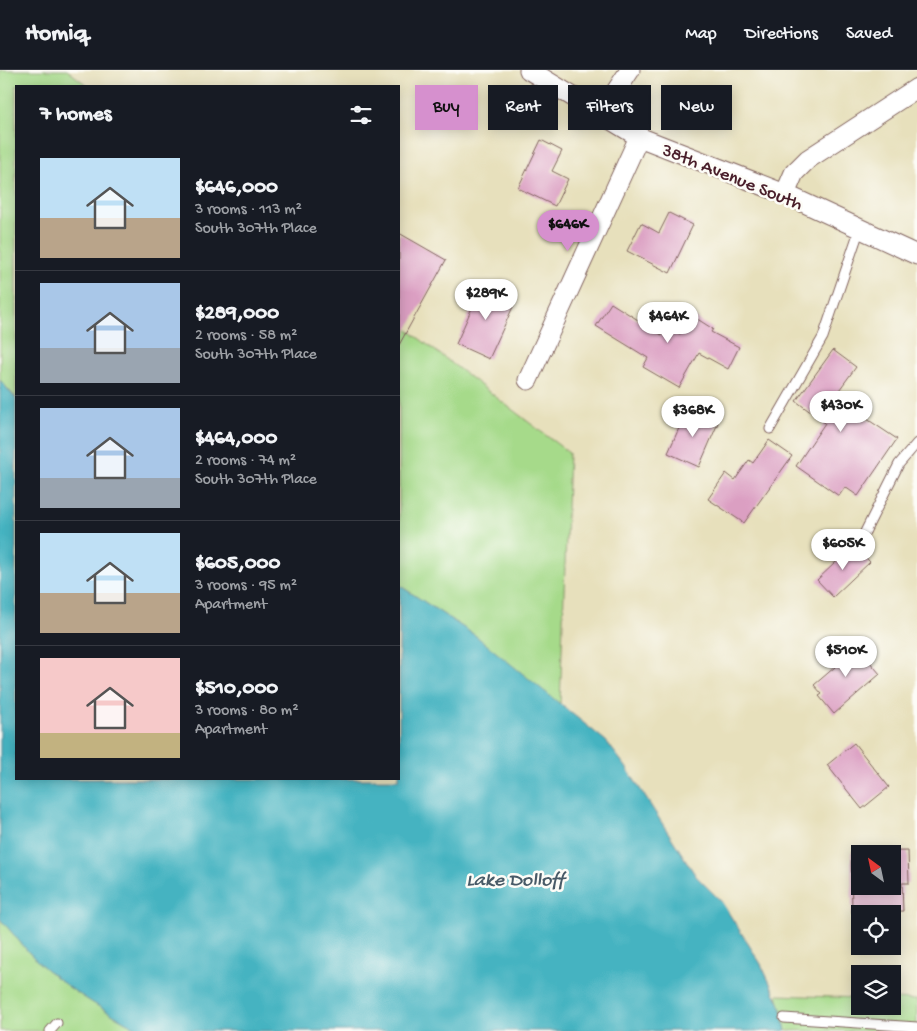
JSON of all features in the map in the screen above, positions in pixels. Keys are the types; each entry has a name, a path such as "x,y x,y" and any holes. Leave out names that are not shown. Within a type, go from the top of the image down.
{"street":[{"name":"38th Avenue South","path":"528,70 568,94"},
{"path":"620,85 630,70"},
{"path":"785,194 794,173 808,159 917,88"},
{"name":"38th Avenue South","path":"627,130 639,137 785,194 917,255"},
{"path":"528,380 639,137"}],"lane":[{"path":"770,429 824,336 861,228"},
{"path":"865,532 900,464 917,443"},
{"path":"784,1018 917,1027"},
{"path":"50,1031 57,1023"}],"green space":[{"path":"0,70 67,70 87,85 15,85 15,397 0,380"},
{"path":"400,324 569,453 560,706 476,636 400,586"},
{"path":"0,919 33,957 56,977 92,1002 142,1031 0,1031"},
{"path":"777,995 851,998 851,1015 901,1015 901,999 917,1000 917,1031 786,1031"}],"water":[{"name":"Lake Dolloff","path":"0,380 15,398 15,780 400,780 400,586 476,636 606,741 626,767 696,876 721,901 761,964 781,1007 786,1031 142,1031 92,1002 56,977 33,957 0,919"}],"building":[{"path":"541,140 562,151 552,171 568,179 555,206 518,188"},
{"path":"669,213 693,225 670,273 627,251 641,223 659,233"},
{"path":"400,234 446,260 400,343"},
{"path":"483,283 517,298 489,359 456,344"},
{"path":"611,303 662,335 667,326 680,334 691,315 713,329 711,332 739,347 728,369 699,353 679,388 643,367 648,358 596,326"},
{"path":"833,350 856,367 834,397 897,439 858,496 845,487 839,496 796,466 825,423 796,401"},
{"path":"687,410 718,423 699,467 668,453"},
{"path":"769,440 792,456 744,523 708,499 726,473 735,480 749,460 753,463"},
{"path":"854,545 870,562 833,597 817,580"},
{"path":"853,642 880,674 834,714 819,696 822,694 814,685 835,667 830,662"},
{"path":"854,743 889,787 862,809 827,765"},
{"path":"901,851 908,851 909,883 902,883 903,911 901,911 901,905 852,905 852,895 901,895"}]}
